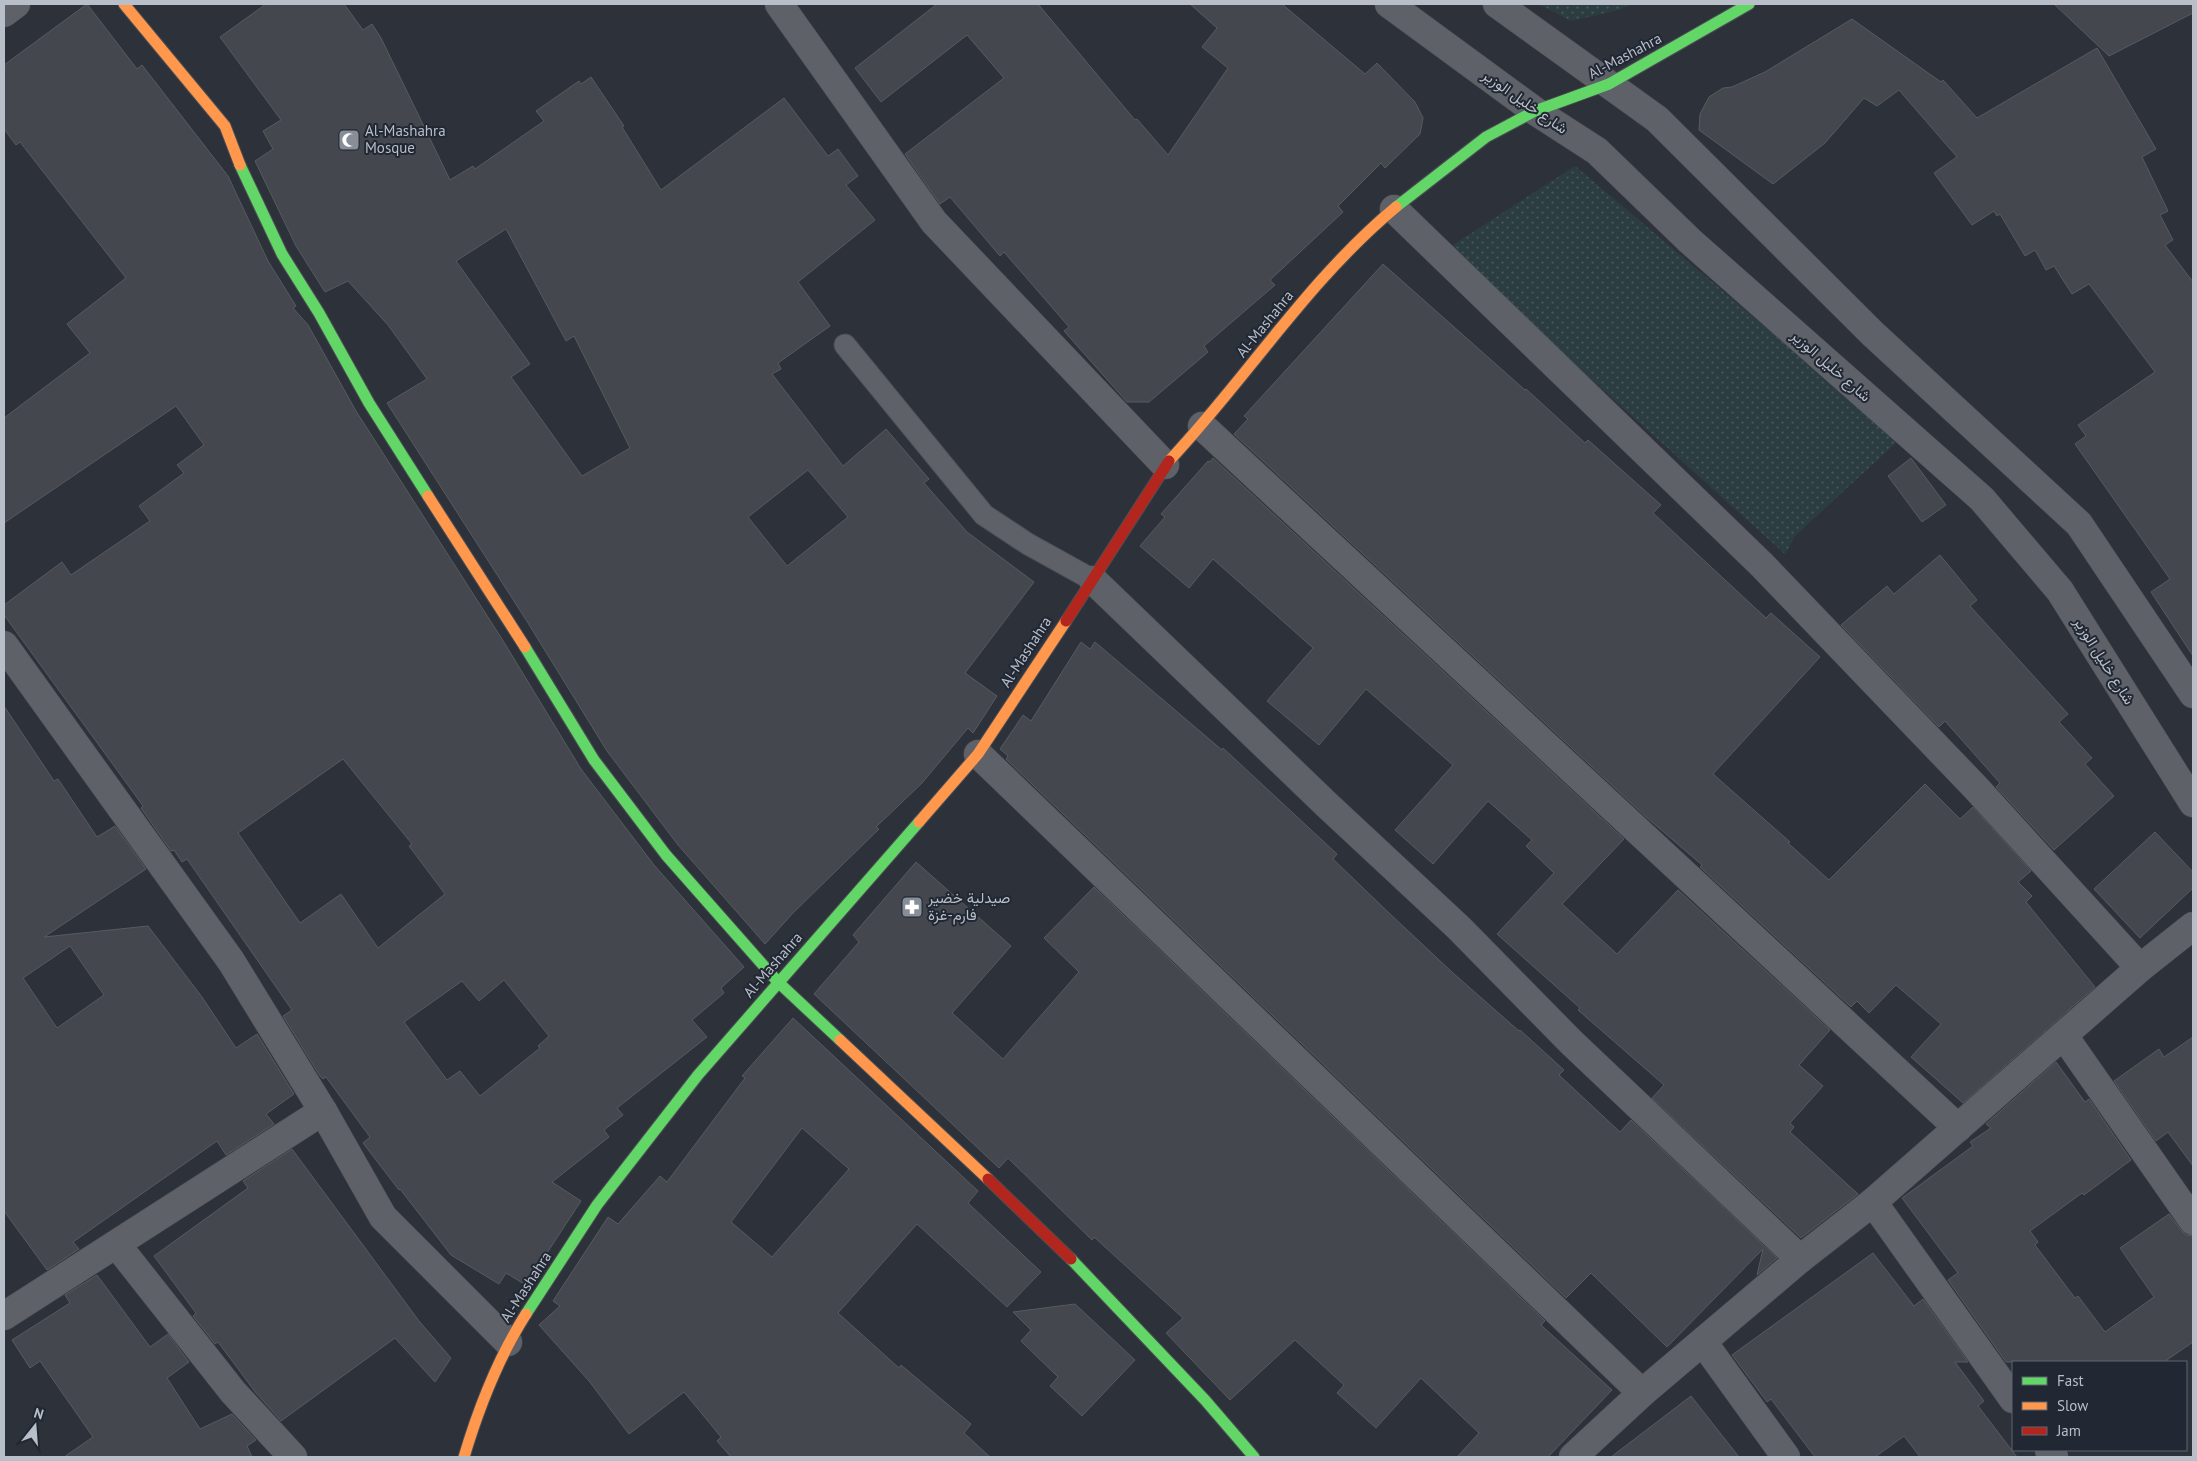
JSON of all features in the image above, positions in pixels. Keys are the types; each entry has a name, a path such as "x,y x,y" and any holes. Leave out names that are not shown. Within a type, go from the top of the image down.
{"street":[{"path":"4,13 16,4"},
{"path":"124,4 225,126 245,177 282,254 319,313 369,403 594,760 666,855 778,982 1051,1238 1205,1400 1254,1457"},
{"path":"779,4 934,222 1165,464"},
{"name":"شارع خليل الوزير","path":"1390,4 1535,111 1597,151 1690,241 1982,499 2060,591 2193,803"},
{"path":"1497,4 1657,119 1873,334 2079,524 2193,694"},
{"name":"Al-Mashahra","path":"464,1457 475,1420 508,1342 597,1205 698,1075 978,754 1115,547 1165,464 1202,426 1286,321 1336,264 1394,209 1486,137 1535,111 1608,84 1749,4"},
{"path":"1394,209 1762,564 1976,788 2140,968"},
{"path":"1202,426 1958,1128"},
{"path":"1093,580 1320,798 1459,928 1571,1042 1800,1259"},
{"path":"4,645 231,962 323,1111 383,1217 508,1342"},
{"path":"978,754 1642,1393"},
{"path":"1573,1457 1642,1393 1800,1259 1873,1202 2140,968 2193,926"},
{"path":"2064,1036 2193,1221"},
{"path":"4,1316 323,1111"},
{"path":"1873,1202 2012,1398"},
{"path":"117,1245 233,1392 293,1457"},
{"path":"1703,1342 1786,1457"}],"lane":[{"path":"845,345 984,515 1028,544 1093,580"}],"shaded area":[{"path":"1539,4 1633,4 1619,10 1571,21"},
{"path":"1575,166 1899,440 1795,536 1785,554 1447,249"}],"building":[{"path":"87,4 137,69 142,65 228,176 268,261 296,306 293,308 308,325 356,411 502,639 581,769 654,865 744,967 721,988 724,993 692,1020 707,1037 617,1108 623,1115 604,1130 609,1137 552,1182 581,1201 526,1285 506,1273 499,1284 451,1255 399,1190 363,1143 370,1137 326,1077 323,1079 320,1076 283,1016 292,1010 187,859 182,862 174,850 171,851 141,808 143,806 4,615 4,605 62,562 71,575 150,521 139,506 184,473 177,465 204,445 176,406 4,523 4,418 90,353 67,324 126,278 20,142 16,145 4,129 4,65","holes":["343,759 412,844 409,846 445,894 378,948 341,894 300,923 238,833","504,980 549,1036 538,1046 540,1048 480,1096 460,1071 447,1080 404,1022 462,981 479,1001"]},
{"path":"266,4 344,4 363,30 372,24 381,38 450,180 473,166 475,169 544,121 536,111 579,81 581,84 591,77 624,126 622,127 661,190 784,98 828,156 838,149 858,176 846,185 875,220 798,282 830,326 778,363 781,369 772,374 843,466 886,429 929,479 924,483 967,532 1034,582 965,673 997,696 973,733 968,728 922,783 876,827 879,829 793,913 765,944 678,845 607,751 528,623 387,403 427,379 388,325 348,281 325,292 296,246 255,161 273,149 263,131 281,120 220,37","holes":["506,229 566,341 574,336 630,448 582,476 511,377 530,364 456,261","808,470 848,517 787,566 748,517"]},
{"path":"937,4 1038,4 1135,120 1137,119 1168,155 1228,68 1202,47 1217,28 1190,4 1282,4 1365,74 1377,63 1415,102 1423,118 1420,134 1385,168 1381,163 1338,206 1343,212 1270,280 1275,285 1204,346 1208,352 1149,402 1127,402 1064,331 1069,327 1004,252 1000,256 950,197 940,204 905,154 1004,78 967,35 881,102 855,68"},
{"path":"2054,4 2193,4 2193,13 2109,56"},
{"path":"1852,19 1941,82 1943,80 1977,118 2097,48 2156,149 2142,157 2168,211 2160,215 2173,240 2165,245 2193,282 2193,656 2151,592 2170,579 2075,444 2086,436 2078,425 2155,372 2089,284 2072,294 2054,266 2046,270 2035,250 2025,256 2000,214 1997,216 1994,211 1972,225 1934,173 1957,157 1899,90 1877,106 1864,98 1825,143 1773,184 1699,130 1700,114 1709,97 1723,88 1732,87 1765,72"},
{"path":"1383,264 1585,443 1588,440 1661,505 1653,513 1766,618 1771,613 1820,657 1713,774 1790,842 1788,843 1829,880 1925,784 1960,819 1973,807 2031,871 2018,882 2032,896 2026,902 2095,987 1963,1103 1911,1057 1941,1024 1896,985 1869,1013 1857,1001 1851,1007 1700,867 1702,865 1645,816 1234,434 1248,419 1244,416"},
{"path":"1213,458 1624,839 1562,904 1617,954 1678,890 1830,1030 1799,1065 1823,1086 1790,1123 1794,1127 1790,1132 1858,1194 1801,1238 1652,1098 1664,1085 1578,1010 1580,1008 1497,934 1554,873 1526,846 1532,840 1488,801 1433,864 1395,830 1453,765 1366,689 1319,745 1267,701 1313,648 1213,559 1189,588 1140,546 1165,517 1161,514 1208,461 1210,462"},
{"path":"1911,458 1946,505 1922,522 1888,476"},
{"path":"1940,555 1977,600 1970,606 2068,714 2059,722 2092,758 2085,764 2114,796 2054,850 1996,787 2000,783 1945,721 1939,727 1841,625 1887,586 1894,594"},
{"path":"1081,642 1090,649 1095,642 1222,750 1223,748 1337,854 1333,859 1389,913 1453,973 1564,1070 1559,1075 1620,1132 1631,1120 1777,1258 1757,1275 1763,1249 1667,1347 1591,1273 1566,1298 1006,759 1008,756 1000,749 1023,715 1031,721"},
{"path":"4,706 54,781 58,779 97,837 115,826 146,869 44,937 148,926 202,997 236,1048 257,1034 294,1094 266,1114 274,1124 226,1155 217,1141 73,1242 79,1249 47,1270 4,1211","holes":["70,946 104,995 57,1028 23,978"]},
{"path":"2155,832 2193,872 2193,888 2140,938 2094,889"},
{"path":"916,862 1011,946 952,1013 1003,1059 1079,972 1044,938 1094,887 1545,1321 1541,1325 1612,1390 1548,1457 1457,1457 1479,1433 1421,1378 1376,1428 1337,1393 1344,1385 1295,1340 1230,1400 1166,1333 1183,1318 1094,1237 1092,1240 1008,1158 999,1168 814,994 859,942 853,935"},
{"path":"793,1018 978,1191 968,1203 1041,1272 1007,1307 917,1224 838,1313 899,1368 901,1365 971,1424 964,1433 990,1457 731,1457 717,1441 721,1437 684,1392 629,1434 589,1381 539,1325 560,1306 553,1301 608,1217 618,1224 660,1176 667,1182 745,1078 742,1076","holes":["802,1128 849,1169 772,1257 731,1222"]},
{"path":"2193,1037 2193,1166 2168,1132 2156,1141 2114,1081 2159,1049 2164,1057"},
{"path":"2056,1062 2085,1102 2089,1099 2131,1160 2084,1195 2082,1193 2030,1231 2038,1242 2035,1245 2075,1298 2078,1296 2105,1332 2154,1297 2120,1248 2169,1214 2186,1235 2193,1236 2193,1342 2165,1361 2006,1362 1948,1280 1958,1273 1902,1198 1973,1146 1970,1142 1991,1128 1986,1124"},
{"path":"292,1149 419,1321 451,1358 435,1382 395,1338 281,1421 256,1393 218,1342 215,1344 193,1316 196,1313 154,1256 248,1188 243,1181"},
{"path":"1873,1253 1914,1306 1923,1299 1968,1362 1955,1362 1984,1401 1978,1406 2017,1457 1920,1457 1904,1436 1875,1457 1815,1457 1771,1399 1767,1402 1732,1355"},
{"path":"97,1275 150,1347 168,1334 189,1362 167,1378 200,1429 232,1414 256,1440 247,1446 252,1457 64,1457 93,1437 40,1361 30,1368 12,1340 70,1303 65,1295"},
{"path":"1075,1304 1135,1360 1082,1416 1050,1386 1058,1377 1021,1341 1031,1330 1013,1312"},
{"path":"1691,1396 1739,1457 1611,1457"}],"traffic: fast":[{"path":"1396,207 1486,137 1535,111 1609,84 1749,4"},
{"path":"240,165 282,254 319,313 369,403 428,496"},
{"path":"525,647 594,760 666,855 778,982 840,1040"},
{"path":"526,1314 597,1205 698,1075 919,822"},
{"path":"1071,1259 1205,1400 1254,1457"}],"traffic: slow":[{"path":"124,4 225,126 240,165"},
{"path":"1169,461 1334,266 1364,235 1396,207"},
{"path":"428,496 525,647"},
{"path":"919,822 978,754 1066,621"},
{"path":"840,1040 988,1179"},
{"path":"464,1457 490,1383 526,1314"}],"traffic: jam":[{"path":"1066,621 1169,461"},
{"path":"988,1179 1071,1259"}],"place":[{"name":"Al-Mashahra Mosque","path":"349,140"},
{"name":"صيدلية خضير فارم-غزة","path":"912,907"}]}
